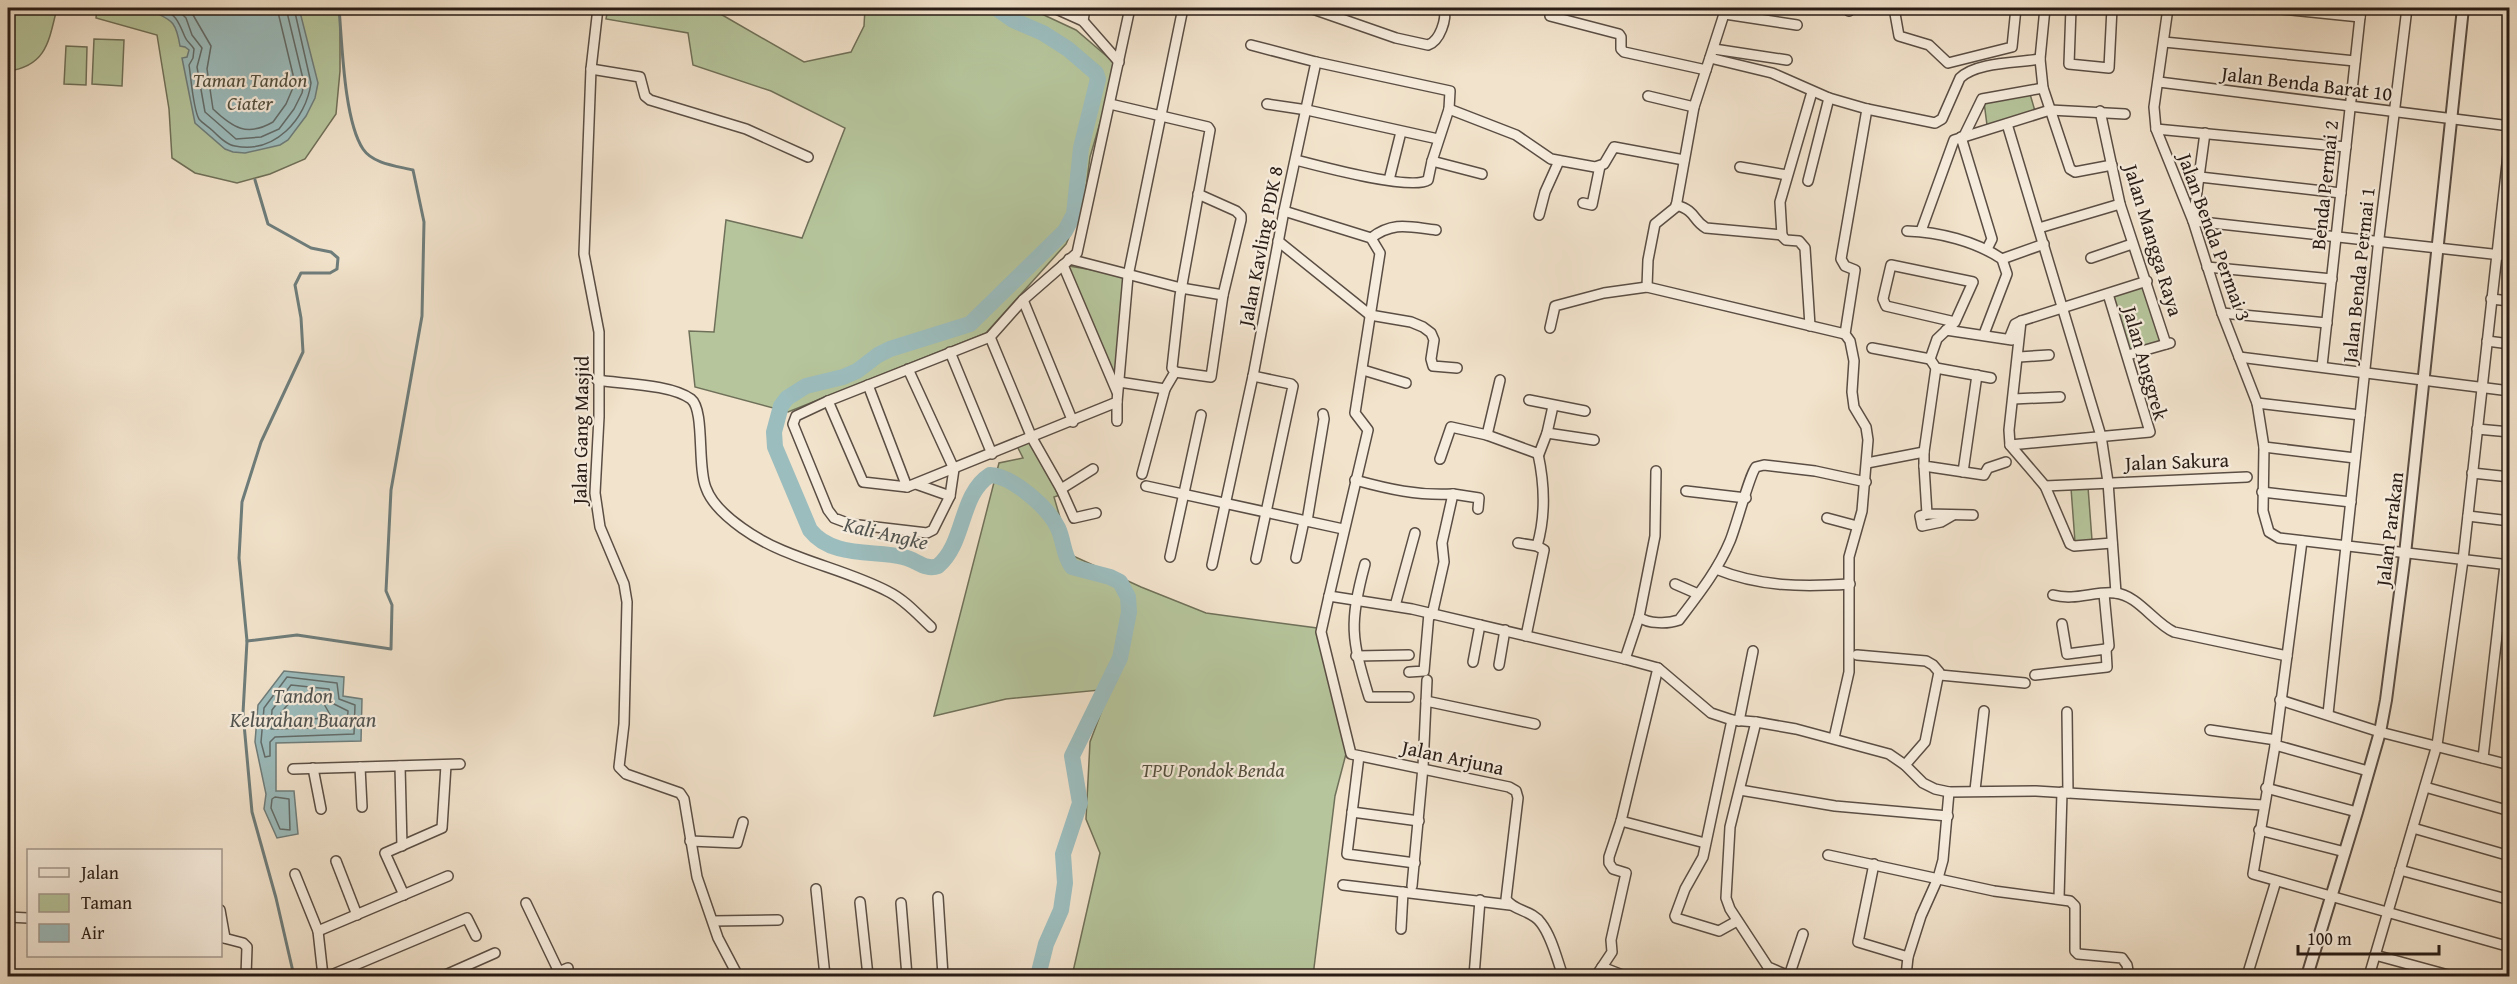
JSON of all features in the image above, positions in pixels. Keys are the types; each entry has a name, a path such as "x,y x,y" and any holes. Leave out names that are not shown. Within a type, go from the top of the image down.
{"street":[{"name":"Jalan Gang Masjid","path":"598,8 591,69 584,254 598,322 596,507 609,552 624,584 627,602 624,724 619,768 626,774 680,793 684,800 697,877 723,950 738,976"},
{"path":"1054,8 1083,21 1119,62"},
{"path":"1083,21 1085,8"},
{"path":"908,369 954,469 950,496 933,530 927,533 850,524 834,518 828,510 794,424 799,413 950,352 990,337 1023,300 1080,249 1130,8"},
{"path":"1117,421 1128,276 1183,8"},
{"path":"1310,8 1322,10 1396,38 1428,45 1433,44 1438,38 1446,13 1444,8"},
{"path":"1893,8 1899,36 1929,45 1948,63 2012,47 2016,8"},
{"path":"2045,8 2040,59 2043,88 2071,170 2112,165"},
{"path":"2072,8 2069,64 2109,68 2112,8"},
{"name":"Jalan Benda Permai 3","path":"2168,8 2154,107 2156,129 2193,221 2222,313 2257,403 2264,447 2263,512 2269,532 2279,538 2302,541"},
{"path":"2272,8 2361,12"},
{"name":"Jalan Benda Permai 1","path":"2328,714 2379,241 2407,8"},
{"name":"Jalan Parakan","path":"2307,976 2379,732 2405,554 2463,8"},
{"path":"1647,287 1648,260 1655,224 1676,205 1694,107 1726,11 1797,25"},
{"name":"Benda Permai 2","path":"2322,366 2361,12"},
{"path":"1550,16 1619,34 1621,49 1624,52 1707,70"},
{"path":"2164,42 2355,61"},
{"path":"1251,45 1316,62 1450,91 1449,109 1426,182 1389,180 1296,160"},
{"path":"1712,53 1772,73 1829,99 1867,109 1937,122 1941,119 1964,74 1979,68 2040,59"},
{"path":"1712,53 1787,60"},
{"name":"Jalan Kavling PDK 8","path":"1212,565 1253,376 1284,211 1316,62"},
{"path":"591,69 640,77 645,96 650,100 746,129 808,157"},
{"name":"Jalan Benda Barat 10","path":"2159,82 2510,126"},
{"path":"1986,249 1992,239 1962,136 1982,99 2043,88"},
{"path":"1810,326 1805,248 1798,241 1786,240 1782,235 1780,202 1812,92"},
{"path":"1648,96 1694,107"},
{"path":"1808,182 1829,99"},
{"path":"1110,104 1209,129 1181,288 1172,368 1175,372"},
{"path":"1267,104 1307,110 1438,140"},
{"path":"1449,109 1516,135 1543,156 1585,167 1600,166"},
{"path":"1845,334 1855,270 1845,266 1841,259 1867,109"},
{"path":"1921,231 1952,141 2050,110 2126,114"},
{"name":"Jalan Mangga Raya","path":"2100,111 2120,204 2168,343 2128,355"},
{"path":"746,129 749,118"},
{"path":"2007,124 2101,436 2108,482 2116,593"},
{"path":"2156,129 2346,147"},
{"path":"1389,180 1401,132"},
{"path":"2205,134 2193,221 2510,256"},
{"path":"2369,976 2437,745 2463,560 2496,255 2505,212 2510,137"},
{"path":"1583,203 1592,205 1600,166 1614,147 1684,160"},
{"path":"1432,161 1482,174"},
{"path":"1539,215 1545,192 1559,161"},
{"path":"1740,167 1787,176"},
{"path":"2200,177 2341,193"},
{"path":"1175,372 1211,377 1223,295 1241,216 1236,211 1198,194"},
{"path":"2039,228 2120,204"},
{"path":"1676,205 1691,211 1700,224 1706,228 1782,235"},
{"path":"1284,211 1371,238 1378,247 1380,258 1355,413 1368,430 1343,529 1321,632 1355,755 1347,854 1415,863"},
{"path":"1371,238 1387,227 1436,230"},
{"path":"1907,231 1921,231 1970,243 2002,259 2007,277 1984,334"},
{"path":"1278,241 1370,315 1423,327 1431,333 1434,340 1431,359 1433,366 1457,368"},
{"path":"2002,259 2044,244"},
{"path":"2091,258 2132,244"},
{"path":"1066,262 1223,295"},
{"path":"1066,262 1117,398"},
{"path":"1930,359 1937,339 1955,322 1973,282 1891,265 1883,299 1886,306 1955,322"},
{"path":"2207,267 2332,279"},
{"path":"2009,339 2014,324 2021,321 2147,281"},
{"path":"1550,328 1556,306 1604,293 1647,287 1845,334 1850,340 1854,362 1852,392 1854,407 1866,427 1868,440 1866,482 1849,557 1849,672 1834,738"},
{"name":"Jalan Anggrek","path":"2101,436 2150,431 2108,294"},
{"path":"2491,299 2510,301"},
{"path":"1023,300 1073,422"},
{"path":"2222,313 2327,323"},
{"path":"2021,321 2019,357 2009,430 2010,445 2045,486 2071,546 2112,543"},
{"path":"1946,330 2020,341"},
{"path":"990,337 1032,438 1075,519 1096,513"},
{"path":"2487,341 2510,344"},
{"path":"1872,348 1930,359 1936,368 1924,452 1927,514 1920,516 1922,526 1941,522 1953,515 1973,515"},
{"path":"950,352 992,454"},
{"path":"2019,357 2049,355"},
{"path":"2239,357 2510,391"},
{"path":"1936,368 1991,378"},
{"path":"1363,370 1406,383"},
{"path":"1142,474 1165,388 1175,372"},
{"path":"1964,472 1977,375"},
{"path":"1253,376 1293,386 1256,559"},
{"path":"597,380 663,389 689,398 696,406 699,416 700,469 706,488 721,511 742,529 772,546 888,591 931,627"},
{"path":"1487,435 1500,380"},
{"path":"1119,382 1165,388"},
{"path":"868,385 911,485"},
{"path":"2013,399 2060,397"},
{"path":"911,485 1073,422 1117,398"},
{"path":"1529,400 1585,411"},
{"path":"828,401 863,482 911,485 950,496"},
{"path":"2257,403 2360,415"},
{"path":"1537,546 1544,523 1544,482 1538,454 1547,433 1552,406"},
{"path":"1296,558 1306,521 1324,420 1323,414"},
{"path":"1170,557 1201,415"},
{"path":"1440,459 1450,427 1487,435 1538,454"},
{"path":"2477,429 2510,432"},
{"path":"1547,433 1594,440"},
{"path":"2010,445 2101,436"},
{"path":"2264,447 2355,458"},
{"path":"1867,463 1924,452"},
{"path":"1924,466 1984,475 1988,468 2006,462"},
{"path":"1639,617 1642,620 1677,621 1716,569 1731,541 1746,498 1751,472 1759,465 1815,471 1866,482"},
{"path":"1061,489 1093,469"},
{"path":"1625,659 1639,617 1655,536 1656,471"},
{"path":"2472,473 2510,477"},
{"name":"Jalan Sakura","path":"2045,486 2247,477"},
{"path":"1355,480 1393,491 1430,496 1453,494 1479,498 1478,508"},
{"path":"1146,486 1343,529"},
{"path":"1686,491 1746,498"},
{"path":"2262,492 2351,502"},
{"path":"1408,672 1424,671 1430,614 1444,562 1443,543 1453,494"},
{"path":"2468,516 2510,521"},
{"path":"1827,518 1857,526"},
{"path":"1395,606 1415,532"},
{"path":"2483,758 2507,565 2302,541 2275,742 2252,873 2510,947"},
{"path":"1518,543 1544,549 1526,636"},
{"path":"1365,564 1356,599 1353,634 1356,656 1369,697 1409,697"},
{"path":"1716,569 1780,585 1803,587 1850,584"},
{"path":"1675,584 1698,594"},
{"path":"2053,595 2069,598 2116,593 2132,601 2165,628 2174,632 2287,656"},
{"path":"2036,675 2106,668 2106,649 2109,646 2104,594"},
{"path":"1329,596 1395,606 1658,668 1706,710 1736,721 1756,722 1834,738 1889,754 1930,787 1950,792 1975,790 2065,792 2154,800 2263,805"},
{"path":"2062,624 2068,655 2106,649"},
{"path":"1473,662 1480,625"},
{"path":"1499,665 1504,630"},
{"path":"1737,921 1719,931 1675,917 1685,889 1701,861 1753,651"},
{"path":"1356,656 1408,655"},
{"path":"1857,655 1926,661 1933,665 1940,675 1925,742 1905,765"},
{"path":"1596,976 1612,952 1611,940 1626,873 1613,868 1609,863 1658,668"},
{"path":"1940,675 2025,683"},
{"path":"1413,886 1424,767 1427,680"},
{"path":"1426,700 1534,724"},
{"path":"2280,700 2379,732 2510,765"},
{"path":"1975,790 1984,711"},
{"path":"2059,898 2067,712"},
{"path":"1756,722 1730,827 1726,888 1728,904 1766,972 1789,976 1803,934"},
{"path":"2210,730 2275,742 2368,771"},
{"name":"Jalan Arjuna","path":"1355,755 1424,767 1509,787 1516,791 1518,798 1506,899 1510,905"},
{"path":"294,769 460,764"},
{"path":"404,896 385,855 387,851 442,828 446,765"},
{"path":"400,766 402,846"},
{"path":"360,767 362,807"},
{"path":"313,768 321,809"},
{"path":"2425,787 2510,811"},
{"path":"2266,788 2357,812"},
{"path":"1740,790 1835,806 1948,816"},
{"path":"1906,976 1908,957 1924,906 1938,879 1950,792"},
{"path":"1352,812 1419,821"},
{"path":"1621,821 1705,843"},
{"path":"690,841 737,843 743,822"},
{"path":"2413,828 2510,856"},
{"path":"2259,830 2345,852"},
{"path":"1828,855 1994,891 2070,901 2075,906 2075,951 2078,954 2117,956 2127,965 2129,976"},
{"path":"336,861 357,915"},
{"path":"1874,864 1858,942 1908,957"},
{"path":"2400,870 2510,900"},
{"path":"295,874 318,931 323,976"},
{"path":"318,931 448,876"},
{"path":"2247,976 2276,881"},
{"path":"1344,885 1480,900 1510,905 1528,912 1542,923 1563,976"},
{"path":"816,889 825,976"},
{"path":"1401,929 1403,892"},
{"path":"938,897 943,976"},
{"path":"1474,976 1480,900"},
{"path":"860,902 868,976"},
{"path":"526,903 564,970 549,976"},
{"path":"901,903 907,976"},
{"path":"8,917 27,918"},
{"path":"329,976 467,918 476,936"},
{"path":"713,921 778,921"},
{"path":"223,938 243,943 247,947 246,976"},
{"path":"442,976 495,953"},
{"path":"2375,955 2452,976"},
{"path":"1602,967 1625,976"}],"green space":[{"path":"8,8 57,8 48,41 39,57 31,64 8,71"},
{"name":"Taman Tandon Ciater","path":"97,8 340,8 340,71 336,114 305,159 270,174 237,183 195,173 172,158 169,109 157,35 96,18"},
{"path":"608,8 717,8 717,12 804,62 851,52 864,26 865,8 1029,8 1076,30 1117,65 1090,157 1084,204 1066,244 986,333 788,412 695,387 689,331 714,332 726,220 802,238 845,128 771,91 693,65 688,33 606,19"},
{"path":"94,39 124,40 122,86 92,84"},
{"path":"66,46 87,47 86,85 64,84"},
{"path":"2030,94 2035,111 1987,125 1984,102"},
{"path":"1063,265 1128,276 1115,386"},
{"path":"2145,286 2162,342 2130,351 2112,296"},
{"name":"TPU Pondok Benda","path":"1034,440 1060,495 1054,497 1071,555 1206,613 1317,628 1347,750 1335,796 1313,976 1072,976 1100,853 1086,819 1090,742 1110,689 1006,699 934,716 999,463 1023,458 1016,444"},
{"path":"2088,487 2092,540 2075,542 2071,488"}],"water":[{"path":"147,8 299,8 318,83 315,98 306,116 288,140 280,145 245,153 233,152 225,149 195,123 182,58 187,57 189,50 180,46 176,29 170,21"},
{"name":"Tandon Kelurahan Buaran","path":"284,671 344,677 343,696 362,699 361,741 276,743 276,791 294,791 298,834 277,838 264,809 266,794 255,742 258,705"}],"waterway":[{"path":"247,641 297,635 391,649 392,605 386,591 391,490 422,316 424,222 413,170 386,164 373,158 363,149 357,136 345,81 339,8"},
{"name":"Kali Angke","path":"996,8 1013,20 1043,33 1068,49 1096,73 1098,79 1081,148 1074,214 1065,231 970,324 890,349 857,371 843,377 806,386 787,398 781,406 774,432 775,447 810,530 830,545 841,549 908,558 929,567 938,566 954,544 973,494 990,475 1019,487 1038,502 1058,528 1072,567 1120,582 1128,597 1129,612 1120,658 1072,756 1080,803 1063,854 1065,883 1061,910 1046,944 1038,976"},
{"path":"255,180 268,224 311,248 331,252 338,258 337,269 330,273 301,273 295,285 301,318 303,352 261,442 242,502 239,558 247,641 243,713 252,812 276,898 294,976"}]}
